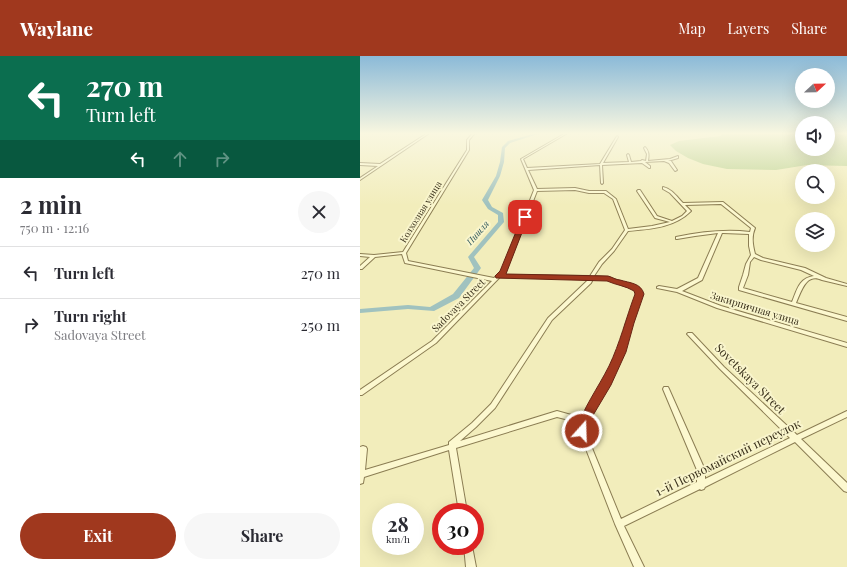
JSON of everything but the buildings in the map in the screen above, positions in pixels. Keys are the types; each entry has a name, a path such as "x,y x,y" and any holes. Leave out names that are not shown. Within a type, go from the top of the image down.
{"street":[{"path":"360,179 392,158"},
{"name":"Колхозная улица","path":"463,158 404,253 406,262 466,274 497,278 608,278 616,282 629,284 638,290 640,294 620,352 605,385 585,420"},
{"path":"524,158 522,159 536,190 575,189 589,192 605,192 614,199 628,230"},
{"path":"602,183 601,164 605,158"},
{"path":"629,158 630,162"},
{"path":"527,169 670,160 675,158"},
{"path":"663,160 670,162 676,170"},
{"path":"642,161 650,167"},
{"path":"360,164 381,165"},
{"path":"461,503 452,444 493,406 550,319 591,278 600,263 613,250 628,230 654,228 684,217 689,211 671,192 664,188"},
{"name":"Sadovaya Street","path":"360,393 434,342 504,271 536,190"},
{"path":"639,191 656,217 672,221"},
{"path":"683,204 722,203 753,228 751,234 753,255 746,266 746,273 742,280 741,289 847,319"},
{"path":"677,238 700,233 737,231 751,234"},
{"path":"678,291 700,279 720,233"},
{"path":"360,255 374,256 404,253"},
{"path":"753,255 803,269 819,277 847,285"},
{"path":"360,268 374,256"},
{"path":"794,303 804,280 808,277 819,277"},
{"name":"Закирпичная улица","path":"659,287 678,291 719,307 847,345"},
{"name":"Sovetskaya Street","path":"690,334 722,368 847,488"},
{"path":"666,389 701,470 701,486"},
{"path":"363,449 360,478 557,414 585,420 582,431 619,524 639,567"},
{"name":"1-й Первомайский переулок","path":"619,524 701,486 847,414"},
{"path":"469,555 471,567"}],"green space":[{"path":"688,158 847,158 847,166 835,166 835,164 795,164 795,167 776,170 727,169 703,164"}],"waterway":[{"name":"Пишля","path":"360,311 408,307 431,309 456,296 478,268 471,257 501,222 501,214 490,208 485,200 498,176 502,158"}],"route":[{"path":"525,217 504,271 499,276 608,278 616,282 629,284 638,290 640,294 620,352 605,385 586,416 582,431"}]}
